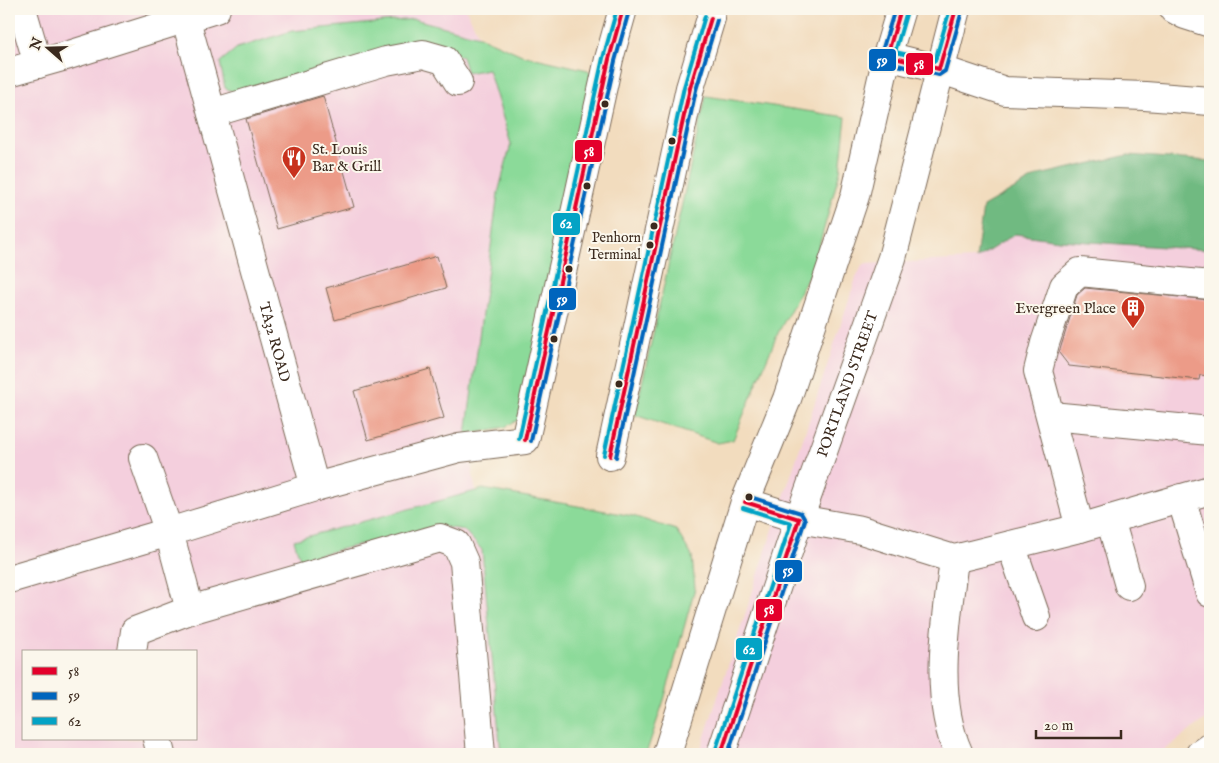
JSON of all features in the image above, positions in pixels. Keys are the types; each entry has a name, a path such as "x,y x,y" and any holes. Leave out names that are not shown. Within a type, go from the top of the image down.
{"main road":[{"path":"22,9 38,64"},
{"path":"9,72 186,20 216,9"},
{"path":"9,578 169,532 315,487 459,448 525,440 609,59 623,9"},
{"path":"667,754 745,502 786,398 855,196 887,56 901,9"},
{"name":"PORTLAND STREET","path":"721,754 799,519 892,258 956,9"},
{"path":"1174,9 1185,15 1210,23"},
{"path":"610,456 690,88 711,18"},
{"name":"TA32 ROAD","path":"186,20 315,487"},
{"path":"212,113 386,60 423,54 444,60 458,82"},
{"path":"887,56 940,69 1005,91 1145,96 1210,101"},
{"path":"1080,528 1038,371 1064,286 1080,272 1210,286"},
{"path":"1051,416 1210,431"},
{"path":"142,458 169,532 190,610"},
{"path":"745,502 799,519 861,530 954,558 1080,528 1210,490"},
{"path":"1181,498 1210,593"},
{"path":"1110,520 1129,586"},
{"path":"132,650 135,631 190,610 440,538 456,544 464,562 481,754"},
{"path":"1011,545 1036,617"},
{"path":"954,558 943,660 946,700 954,742 959,754"},
{"path":"157,740 161,754"},
{"path":"1200,754 1210,747"}],"shaded area":[{"path":"9,9 466,9 479,36 511,144 498,193 466,435 477,499 501,754 9,754"},
{"name":"Evergreen Place","path":"1015,234 1059,240 1210,250 1210,716 1159,754 699,754 856,278 863,264 976,259"}],"green space":[{"path":"414,19 479,36 522,55 588,70 605,88 527,415 505,427 466,435 498,193 511,144 488,69 467,73 462,57 431,42 236,93 225,88 220,62 237,48 292,31"},
{"path":"706,96 846,117 840,171 813,268 778,333 733,440 718,443 635,415"},
{"path":"1128,155 1210,161 1210,250 1059,240 1015,234 976,259 983,207 1039,175"},
{"path":"483,489 633,516 676,530 692,556 695,588 664,700 646,754 501,754 482,550 464,530 438,526 300,559 294,540"}],"building":[{"path":"323,96 354,207 277,229 246,119"},
{"path":"437,256 446,288 335,320 326,288"},
{"name":"Evergreen Place","path":"1085,288 1210,300 1210,376 1200,375 1199,380 1069,366 1059,353 1077,295"},
{"path":"430,369 444,418 368,440 354,391"}],"transit line":[{"name":"62","path":"519,439 603,58 617,9"},
{"name":"58","path":"525,440 609,59 623,9"},
{"name":"59","path":"895,9 881,54 882,60 939,75 945,71 962,11"},
{"name":"58","path":"901,9 887,56 939,69 956,9"},
{"name":"62","path":"907,11 895,52 935,61 950,9"},
{"name":"59","path":"531,441 615,61 629,11"},
{"name":"62","path":"604,455 684,87 705,16"},
{"name":"58","path":"610,456 690,88 711,18"},
{"name":"59","path":"616,457 696,90 717,20"},
{"name":"59","path":"728,754 805,520 801,513 747,496"},
{"name":"58","path":"721,754 799,519 745,502"},
{"name":"62","path":"715,752 791,523 743,508"}],"place":[{"name":"St. Louis Bar & Grill","path":"294,179"},
{"name":"Penhorn Terminal","path":"650,245"},
{"name":"Evergreen Place","path":"1133,329"}]}
